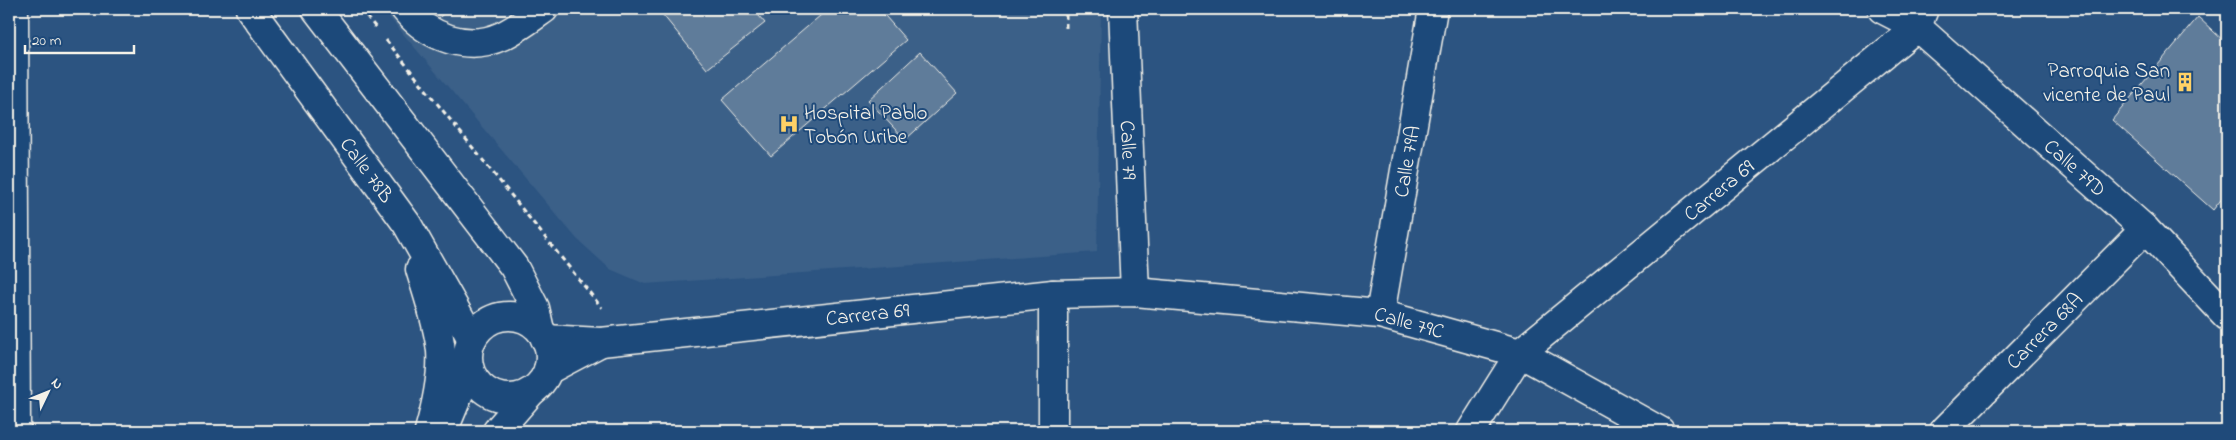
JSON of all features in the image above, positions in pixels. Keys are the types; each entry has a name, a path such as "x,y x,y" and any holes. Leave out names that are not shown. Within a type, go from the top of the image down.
{"street":[{"name":"Calle 78B","path":"250,9 407,224 472,339"},
{"path":"316,9 514,267 535,308 550,356 548,370 541,383 497,431"},
{"path":"405,9 427,30 450,40 476,43 500,37 544,9"},
{"name":"Calle 79","path":"1123,9 1135,292"},
{"name":"Calle 79A","path":"1380,314 1433,9"},
{"name":"Calle 79D","path":"1882,9 1921,18 2145,229 2227,316"},
{"path":"14,12 16,431"},
{"name":"Carrera 69","path":"1520,353 1921,18"},
{"path":"407,224 434,317 441,352 439,388 430,431"},
{"name":"Carrera 68A","path":"1944,431 2145,229"},
{"name":"Carrera 69","path":"542,335 601,342 1053,294 1135,292"},
{"name":"Calle 79C","path":"1135,292 1380,314 1520,353 1660,431"},
{"path":"1053,294 1053,431"},
{"path":"531,392 519,397 507,398 494,395 484,389 475,380 470,369 468,353 472,339 479,329 498,317 520,318 542,335"},
{"name":"Carrera 69","path":"548,370 601,342"},
{"path":"1471,431 1520,353"},
{"path":"441,431 447,422 470,369"}],"path":[{"path":"361,9 379,32"},
{"path":"1066,9 1066,28"},
{"path":"386,40 628,339"}],"shaded area":[{"name":"Hospital Pablo Tobón Uribe","path":"382,9 1101,9 1097,252 645,284 610,269 577,239"}],"building":[{"path":"421,9 449,9 433,23"},
{"path":"658,9 753,9 765,23 707,69"},
{"path":"828,9 879,9 906,40 771,156 722,100"},
{"name":"Parroquia San vicente de Paul","path":"2198,17 2227,44 2227,192 2213,210 2112,120"},
{"path":"920,52 957,93 905,140 868,100"}],"place":[{"name":"Parroquia San vicente de Paul","path":"2185,82"},
{"name":"Hospital Pablo Tobón Uribe","path":"789,124"}]}
